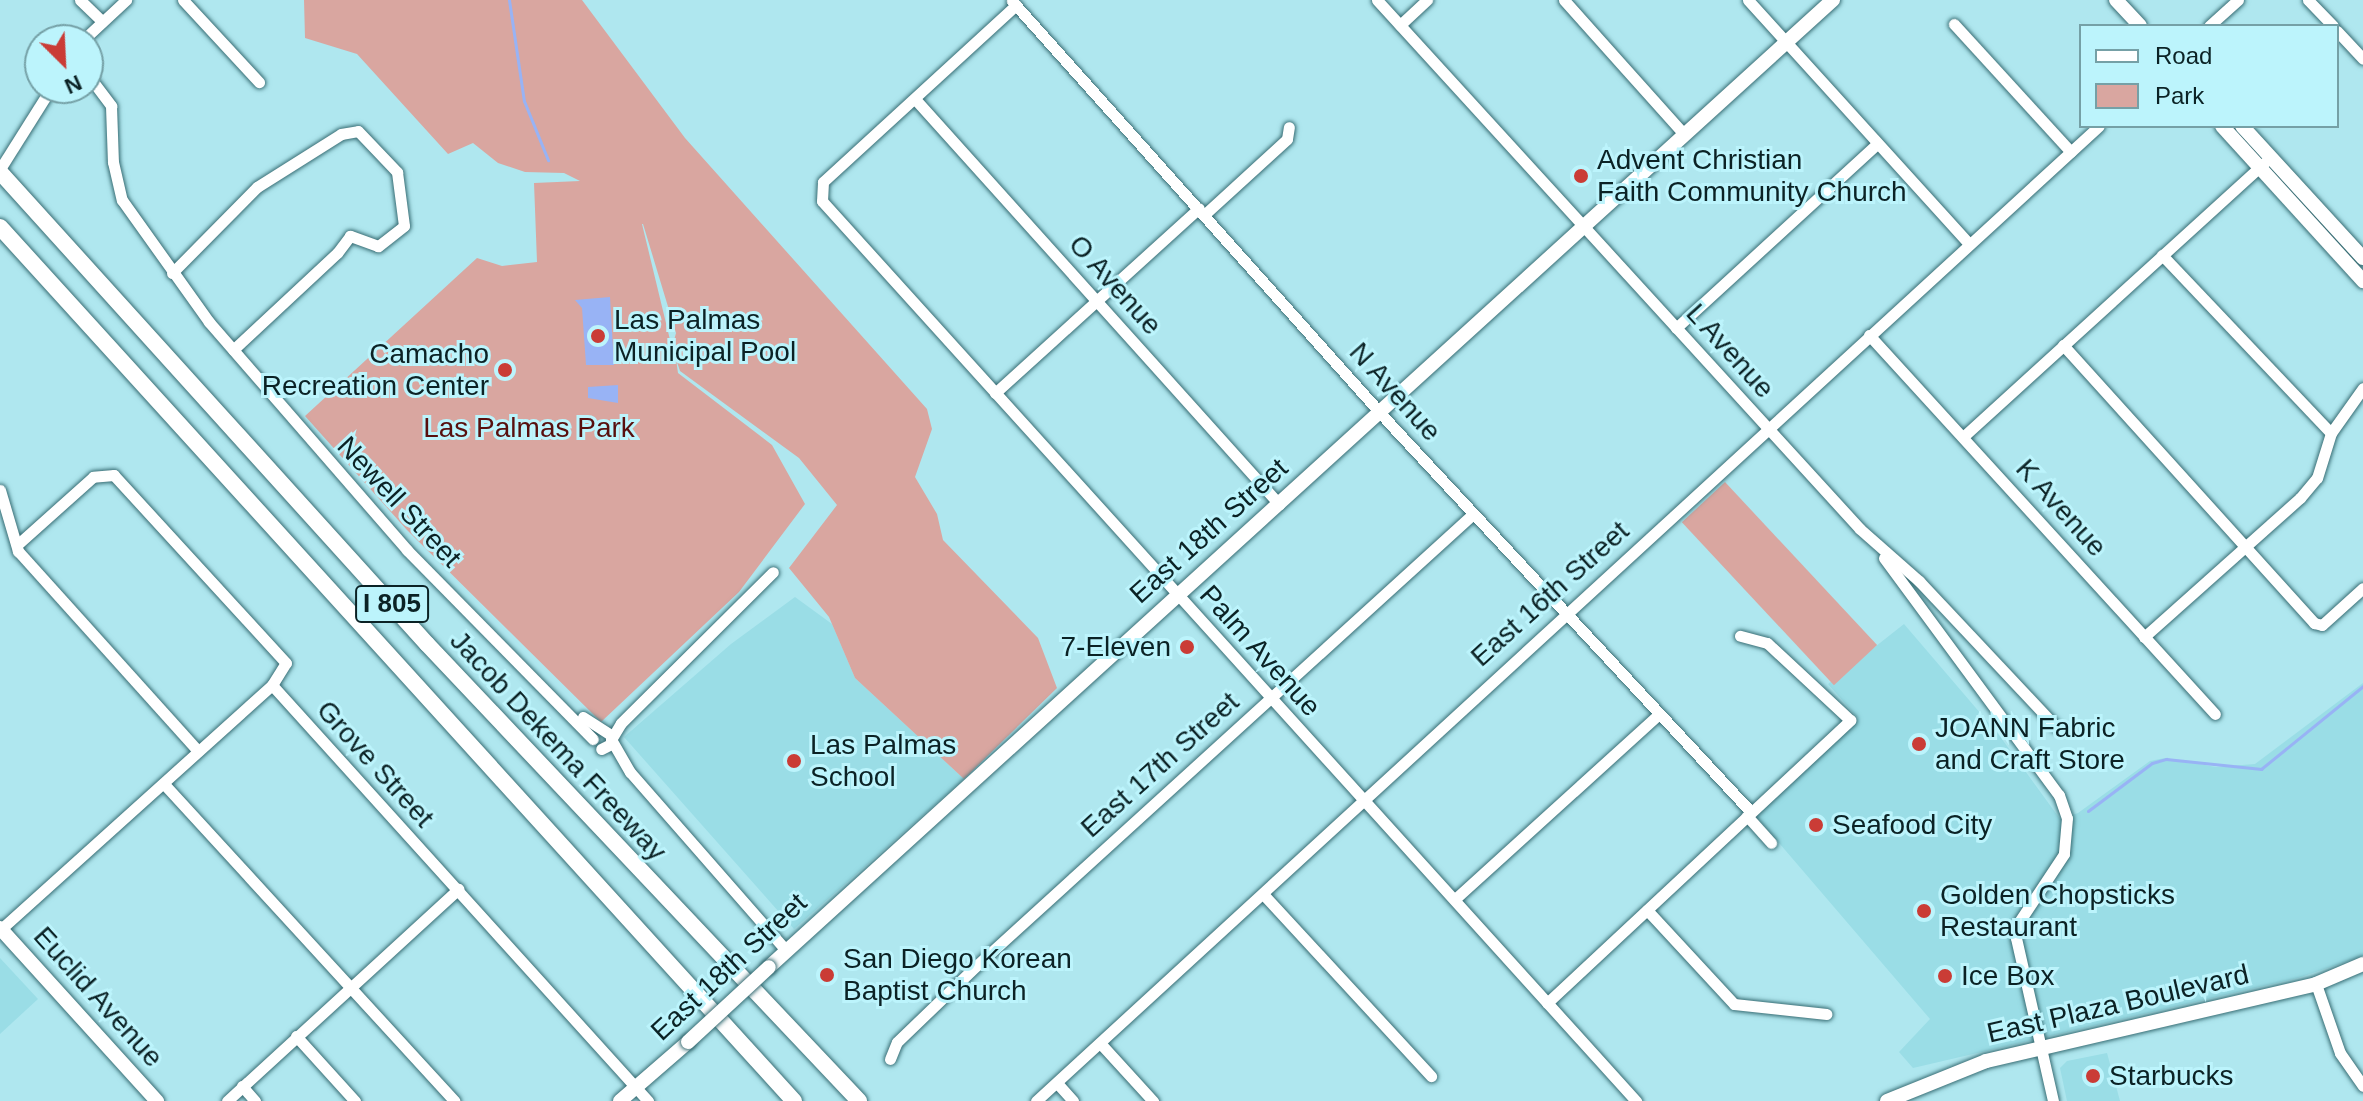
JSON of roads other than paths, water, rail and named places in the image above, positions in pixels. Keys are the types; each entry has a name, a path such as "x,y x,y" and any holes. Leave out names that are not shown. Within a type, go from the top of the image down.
{"highway":[{"name":"Jacob Dekema Freeway","path":"0,170 427,644 859,1101"},
{"name":"I 805","path":"0,227 742,1050 794,1101"},
{"path":"790,1031 869,1101"},
{"path":"742,1050 784,1101"}],"main road":[{"name":"East 18th Street","path":"620,1101 1833,0"},
{"path":"2116,0 2138,24"},
{"path":"2224,128 2265,162 2363,258"},
{"path":"2243,128 2265,162 2336,252 2363,281"},
{"path":"2336,252 2345,251 2355,260 2363,258"},
{"name":"Euclid Avenue","path":"0,929 157,1101"},
{"name":"East Plaza Boulevard","path":"1887,1101 1976,1065 2316,984 2363,964"}],"street":[{"path":"80,0 101,20"},
{"path":"97,24 126,0"},
{"path":"183,0 259,82"},
{"name":"L Avenue","path":"1377,0 1860,529 1919,581 2055,726"},
{"path":"1400,25 1427,0"},
{"path":"1564,0 1684,134"},
{"path":"1748,0 1969,244"},
{"path":"2211,24 2238,0"},
{"path":"2308,0 2331,24"},
{"path":"915,99 1013,3"},
{"name":"N Avenue","path":"1013,3 1379,411 1749,813 1771,843"},
{"path":"1954,24 2071,152"},
{"path":"2339,33 2363,59"},
{"name":"Newell Street","path":"104,97 111,106 113,162 122,200 172,273 233,350 407,550 569,709 604,738 630,772 785,949"},
{"name":"Palm Avenue","path":"915,99 823,182 820,195 995,393 1636,1101"},
{"name":"O Avenue","path":"915,99 1279,504"},
{"path":"0,170 40,104"},
{"path":"995,393 1096,301 1287,139 1289,127"},
{"name":"East 16th Street","path":"1036,1101 1263,894 1361,799 2097,128"},
{"path":"172,273 257,187 341,134 358,131 397,172 404,226 378,246 350,236 233,350"},
{"path":"1676,328 1877,144"},
{"path":"1964,436 2265,162"},
{"path":"2162,255 2331,433"},
{"name":"K Avenue","path":"1869,335 2215,714"},
{"path":"2063,345 2314,623 2326,622 2363,588"},
{"path":"2144,637 2245,548 2317,478 2331,433 2363,388"},
{"path":"0,929 164,784 284,672 283,655 121,479 106,474 93,477 17,545"},
{"path":"0,490 17,545 198,751"},
{"name":"East 17th Street","path":"890,1059 897,1042 965,976 1473,514"},
{"path":"1860,529 2059,795 2067,818 2064,854 2019,922 2016,938 2038,1049 2053,1101"},
{"path":"604,738 773,572"},
{"path":"1547,1003 1850,720 1767,643 1740,636"},
{"name":"Grove Street","path":"272,685 648,1101"},
{"path":"1455,899 1659,714"},
{"path":"164,784 454,1101"},
{"path":"227,1101 458,889"},
{"path":"1263,894 1431,1076"},
{"path":"1647,910 1734,1004 1826,1014"},
{"path":"2316,984 2340,1053 2363,1086"},
{"path":"296,1036 355,1101"},
{"path":"1100,1043 1153,1101"},
{"path":"1057,1083 1073,1101"},
{"path":"242,1086 255,1101"}],"waterway":[{"path":"509,0 524,101 548,160"},
{"path":"2088,811 2152,763 2166,759 2261,769 2363,686"}],"place":[{"name":"Advent Christian Faith Community Church","path":"1581,176"},
{"name":"Las Palmas Municipal Pool","path":"598,336"},
{"name":"Camacho Recreation Center","path":"505,370"},
{"name":"7-Eleven","path":"1187,647"},
{"name":"JOANN Fabric and Craft Store","path":"1919,744"},
{"name":"Las Palmas School","path":"794,761"},
{"name":"Seafood City","path":"1816,825"},
{"name":"Golden Chopsticks Restaurant","path":"1924,911"},
{"name":"San Diego Korean Baptist Church","path":"827,975"},
{"name":"Ice Box","path":"1945,976"},
{"name":"Starbucks","path":"2093,1076"}],"park label":[{"name":"Las Palmas Park","path":"529,428"}]}
